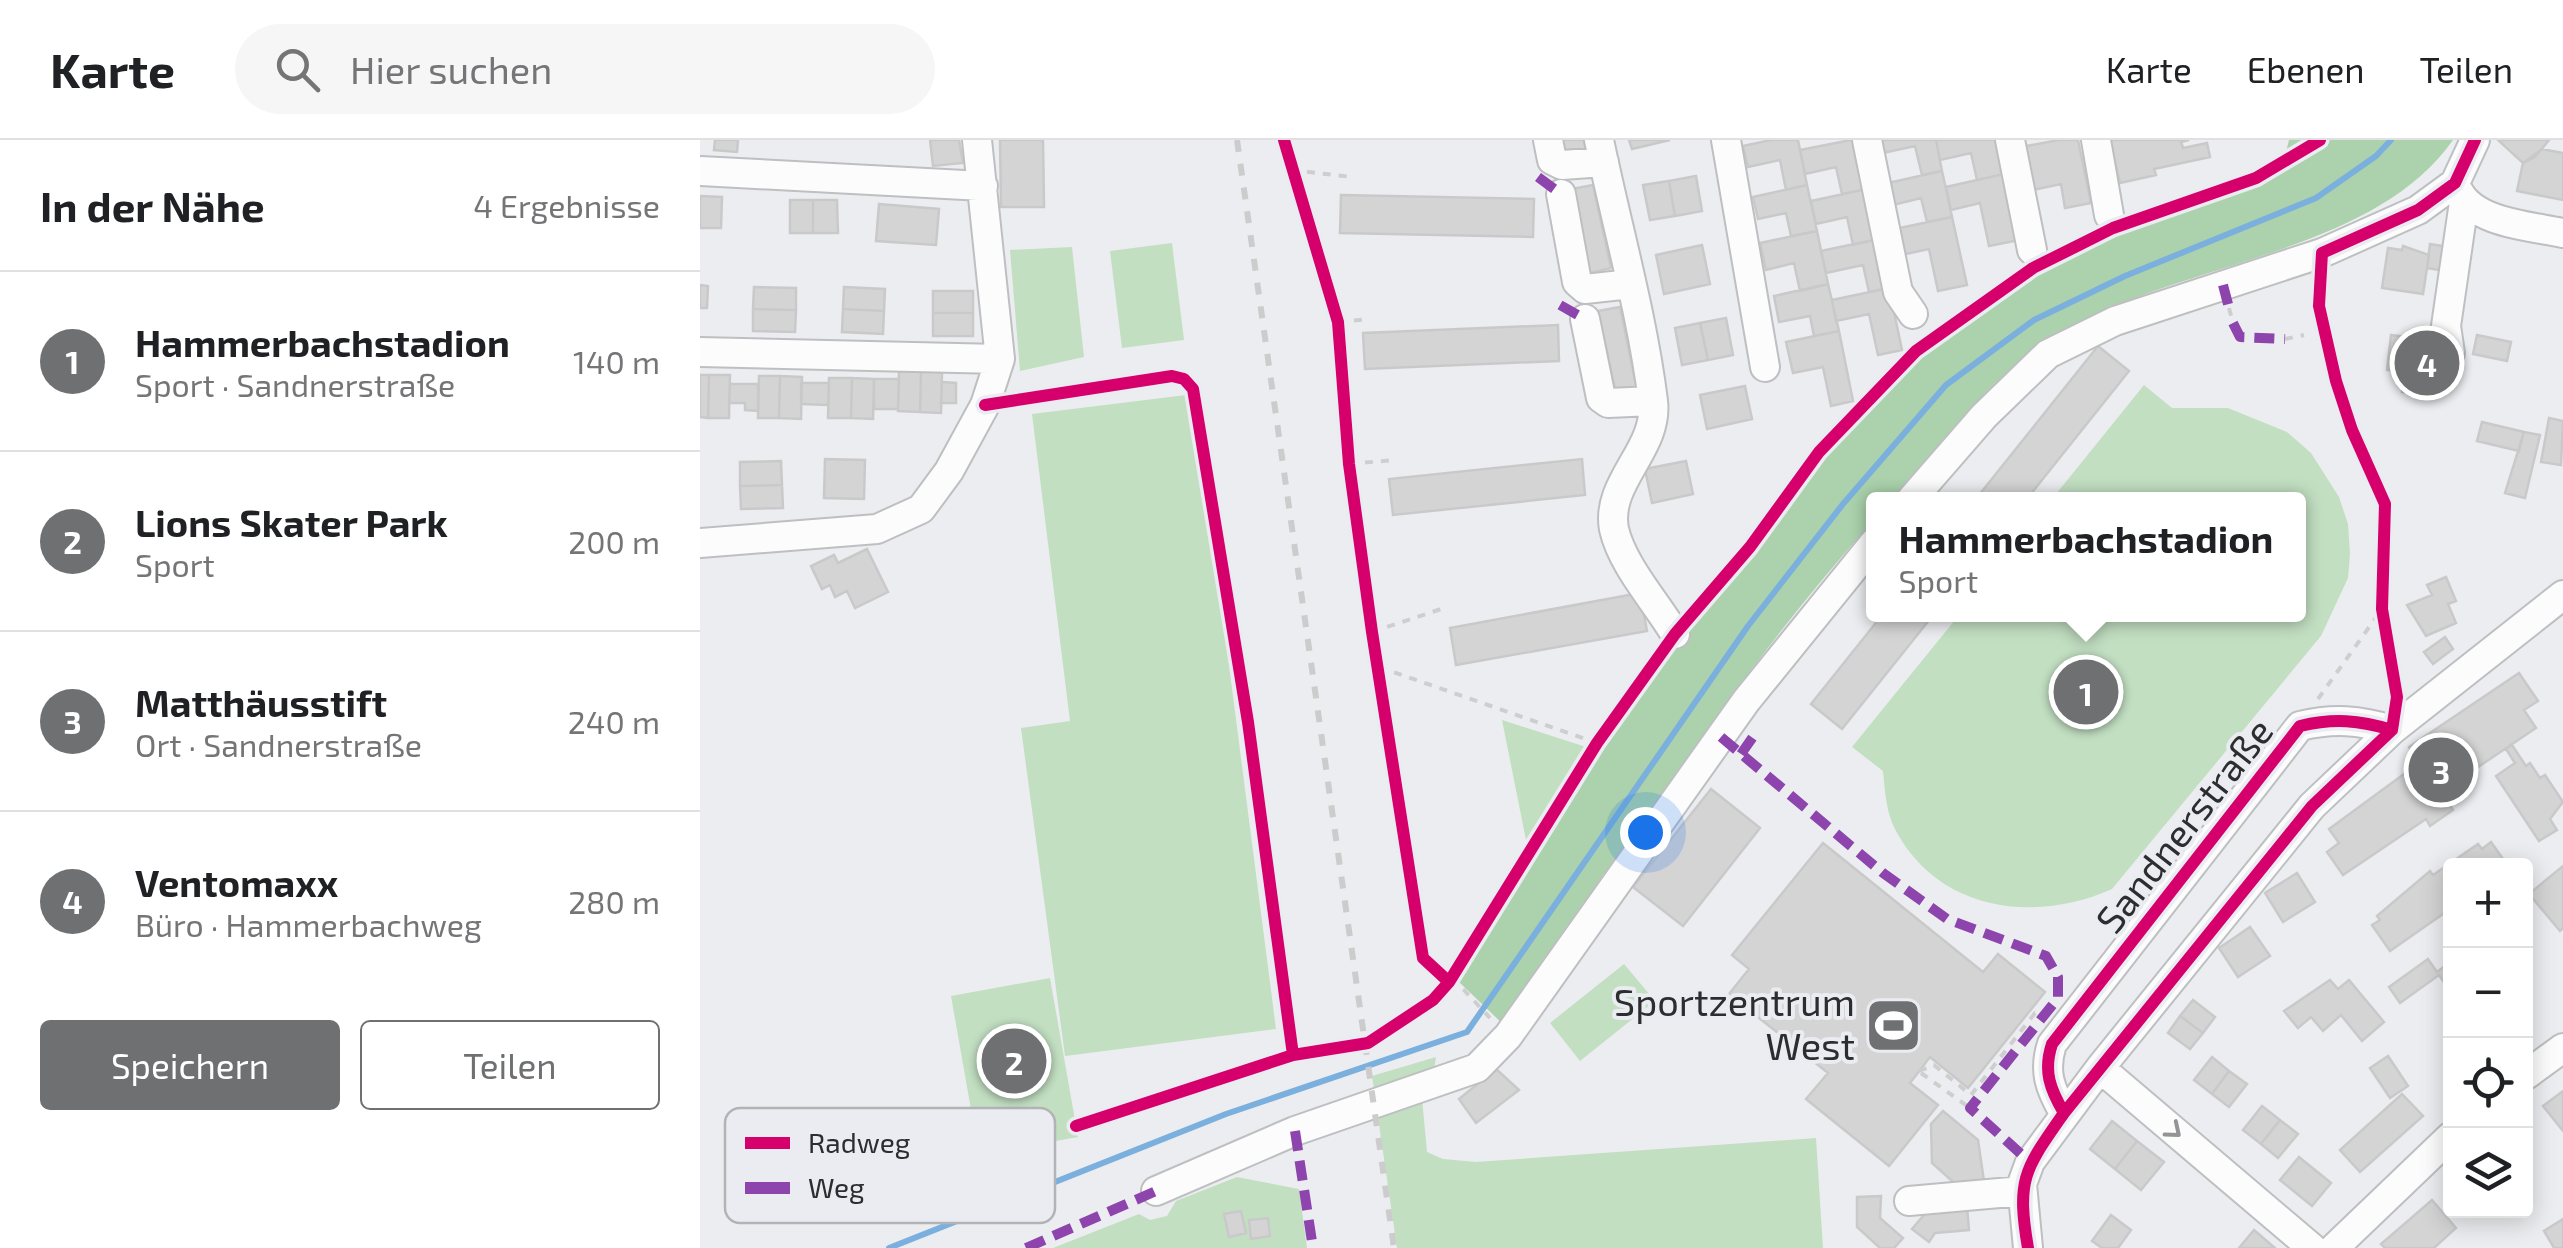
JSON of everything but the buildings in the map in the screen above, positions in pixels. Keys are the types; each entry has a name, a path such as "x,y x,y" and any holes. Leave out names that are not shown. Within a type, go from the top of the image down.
{"street":[{"path":"700,543 877,530 921,508 949,471 985,404 1000,359 976,140"},
{"path":"1548,140 1552,160 1562,165 1601,151 1653,400 1652,434 1622,486 1614,510 1614,530 1630,564 1675,634"},
{"path":"1726,140 1765,367"},
{"path":"1867,140 1898,292 1913,314"},
{"path":"2010,140 2032,250"},
{"path":"2096,140 2109,215"},
{"path":"2450,352 2446,326 2459,193 2476,140"},
{"path":"700,171 983,186"},
{"path":"2459,193 2515,223 2563,233"},
{"path":"1918,492 1984,416 2048,354 2115,320 2322,254 2459,193"},
{"path":"1561,194 1578,282 1585,289 1631,284"},
{"path":"1585,319 1601,398 1608,403 1653,400"},
{"path":"700,352 1000,359"},
{"path":"1156,1190 1295,1131 1477,1068 1508,1036 1746,701 1866,553"},
{"path":"2028,1248 2022,1191 2030,1162 2064,1113 2312,806 2392,730 2563,595"},
{"name":"Sandnerstraße","path":"2064,1113 2051,1090 2046,1064 2052,1044 2300,726 2327,720 2359,720 2392,730"},
{"path":"2533,1071 2563,1048"},
{"path":"2100,1068 2312,1248"},
{"path":"2334,1248 2443,1145"},
{"path":"1909,1200 2022,1191"}],"path":[{"path":"1290,170 1352,176"},
{"path":"2229,308 2233,322"},
{"path":"1338,322 1370,319"},
{"path":"2284,338 2304,334"},
{"path":"1349,464 1394,460"},
{"path":"2384,590 2385,630"},
{"path":"1372,632 1444,608"},
{"path":"2300,726 2382,609"},
{"path":"1378,667 1597,743"},
{"path":"1449,982 1464,990 1500,1030"},
{"path":"1970,1108 1919,1071 1934,1066 1971,1095 2035,1014 2046,1014"},
{"path":"1076,1126 1294,1055"}],"green space":[{"path":"2289,140 2453,140 2416,180 2369,211 2316,236 2089,317 2041,345 1962,418 1898,492 1866,492 1866,529 1773,641 1680,767 1507,1028 1457,980 1607,737 1833,442 1887,385 1945,335 2073,253 2252,184 2282,168"},
{"path":"1172,243 1184,340 1122,348 1110,251"},
{"path":"1072,247 1084,357 1020,371 1010,250"},
{"path":"2144,385 2172,408 2228,408 2287,432 2311,453 2339,497 2348,524 2348,578 2321,636 2112,889 2082,900 2021,907 1963,894 1937,879 1914,858 1890,817 1883,771 1852,747 1953,622 2306,622 2306,492 2058,492"},
{"path":"1194,394 1276,1029 1065,1056 1021,728 1070,721 1032,414"},
{"path":"1502,720 1586,747 1526,840"},
{"path":"1624,964 1655,1001 1580,1061 1550,1023"},
{"path":"1050,978 1078,1137 1055,1141 1055,1108 971,1108 951,996"},
{"path":"1436,1057 1434,1070 1420,1077 1427,1152 1443,1159 1476,1162 1816,1138 1823,1248 1397,1248 1372,1076"},
{"path":"1237,1177 1299,1189 1307,1248 1053,1248 1139,1214 1150,1220 1167,1216 1176,1201"}],"waterway":[{"path":"1055,1182 1226,1114 1467,1032 1748,626 1843,504 1946,385 2034,320 2125,276 2316,198 2376,156 2391,140"},
{"path":"889,1248 952,1223"}],"railway":[{"path":"1237,140 1394,1248"}],"marked path":[{"path":"1538,177 1561,194"},
{"path":"2223,285 2229,308"},
{"path":"1560,305 1585,319"},
{"path":"2233,323 2240,337 2285,339"},
{"path":"1741,754 1757,731"},
{"path":"1721,737 1883,873 1947,919 2046,956 2058,977 2058,998 1970,1108 2030,1162"},
{"path":"1295,1131 1313,1248"},
{"path":"1026,1248 1156,1191"}],"cycle path":[{"path":"1284,140 1338,322 1349,464 1423,958 1449,982"},
{"path":"985,405 1172,376 1184,379 1193,389 1248,722 1293,1055 1368,1043 1433,1000 1449,982 1597,743 1675,634 1750,547 1819,452 1916,351 2033,268 2113,228 2256,178 2320,140"},
{"path":"2392,730 2397,697 2382,609 2385,504 2352,430 2336,381 2319,306 2322,253 2418,210 2455,183 2475,140"},
{"path":"2064,1113 2049,1080 2052,1044 2300,726 2346,721 2392,730"},
{"path":"2028,1248 2023,1205 2027,1175 2064,1113 2312,806 2392,730"},
{"path":"1076,1126 1293,1055"}],"place":[{"name":"Ventomaxx","path":"2427,363"},
{"name":"Hammerbachstadion","path":"2086,692"},
{"name":"Matthäusstift","path":"2441,770"},
{"name":"Sportzentrum West","path":"1894,1025"},
{"name":"Lions Skater Park","path":"1014,1061"}]}
